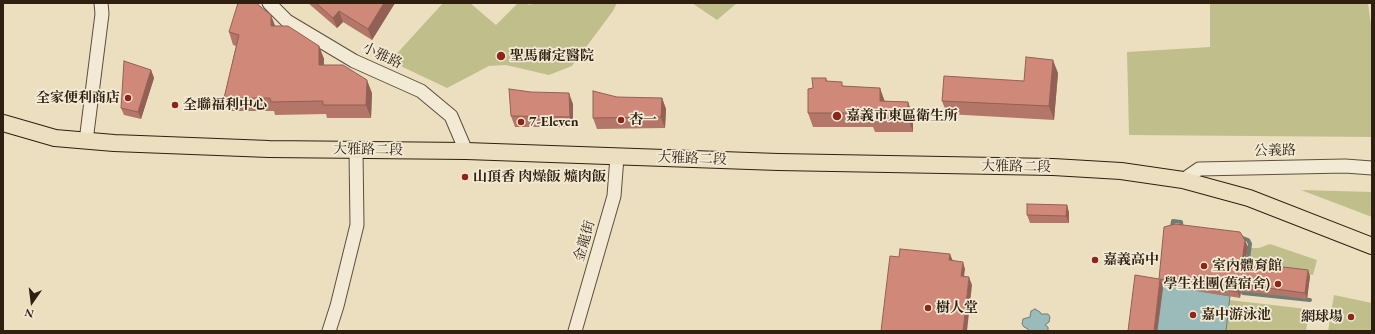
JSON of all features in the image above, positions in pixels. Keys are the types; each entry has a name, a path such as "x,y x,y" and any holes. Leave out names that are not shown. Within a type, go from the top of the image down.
{"main road":[{"name":"大雅路二段","path":"3,123 55,138 86,141 269,149 466,152 778,162 1053,167 1121,171 1183,180 1250,198 1372,246"}],"street":[{"path":"86,141 102,14 101,3"},
{"name":"小雅路","path":"269,3 287,21 354,61 421,91 451,116 466,152"},
{"path":"329,331 337,306 357,225 356,150"},
{"name":"金龍街","path":"575,331 614,196 616,157"},
{"name":"公義路","path":"1183,180 1199,169 1345,166 1372,168"}],"shaded area":[{"path":"443,3 470,3 496,25 518,3 526,3 530,5 532,3 617,3 613,11 572,66 549,75 506,65 489,66 447,88 390,61"},
{"path":"692,3 737,3 717,20"},
{"path":"1210,3 1368,3 1372,32 1372,137 1129,135 1127,52 1210,47"},
{"path":"1301,190 1372,192 1372,217"},
{"path":"1270,244 1317,260 1313,275 1247,266 1249,248 1259,248"},
{"name":"網球場","path":"1334,295 1372,303 1372,331 1328,331"},
{"path":"1229,300 1307,309 1309,313 1306,331 1226,331"}],"water":[{"name":"嘉中游泳池","path":"1163,285 1230,296 1226,331 1157,331"},
{"path":"1035,309 1041,314 1048,314 1050,317 1049,322 1045,325 1048,327 1048,331 1028,331 1028,329 1022,324 1023,319 1030,317 1031,311"}],"building":[{"path":"238,3 256,3 271,15 271,26 288,26 319,46 319,65 343,65 367,80 366,105 323,105 323,101 271,102 270,98 224,98 239,35 229,32"},
{"path":"316,3 384,3 368,29 339,11 333,18"},
{"path":"1026,57 1053,60 1049,106 942,101 944,76 1024,81"},
{"path":"124,61 151,70 138,112 121,108"},
{"path":"812,78 826,78 826,81 842,82 842,86 880,88 880,101 908,102 908,118 870,118 870,113 808,113 808,89 813,88"},
{"path":"509,89 531,92 569,93 570,117 511,116"},
{"path":"593,91 617,97 662,98 661,117 593,118"},
{"path":"1027,204 1067,205 1066,216 1027,215"},
{"path":"1175,224 1240,232 1245,240 1242,262 1308,270 1305,293 1239,284 1238,292 1160,279 1154,331 1128,331 1135,275 1159,279 1164,227"},
{"name":"樹人堂","path":"900,249 950,254 949,260 963,262 961,276 969,277 963,331 881,331 890,256 899,257"}],"waterway":[{"path":"1172,227 1173,221 1181,222 1182,229"},
{"path":"1240,237 1248,240 1250,244 1247,266"},
{"path":"1244,287 1243,293 1310,300"}],"place":[{"name":"聖馬爾定醫院","path":"501,56"},
{"name":"全家便利商店","path":"128,98"},
{"name":"全聯福利中心","path":"175,105"},
{"name":"嘉義市東區衛生所","path":"837,116"},
{"name":"杏一","path":"621,120"},
{"name":"7-Eleven","path":"521,122"},
{"name":"山頂香 肉燥飯 爌肉飯","path":"465,177"},
{"name":"嘉義高中","path":"1095,260"},
{"name":"室內體育館","path":"1204,266"},
{"name":"學生社團(舊宿舍)","path":"1278,284"},
{"name":"樹人堂","path":"928,308"},
{"name":"嘉中游泳池","path":"1193,315"},
{"name":"網球場","path":"1351,317"}]}
